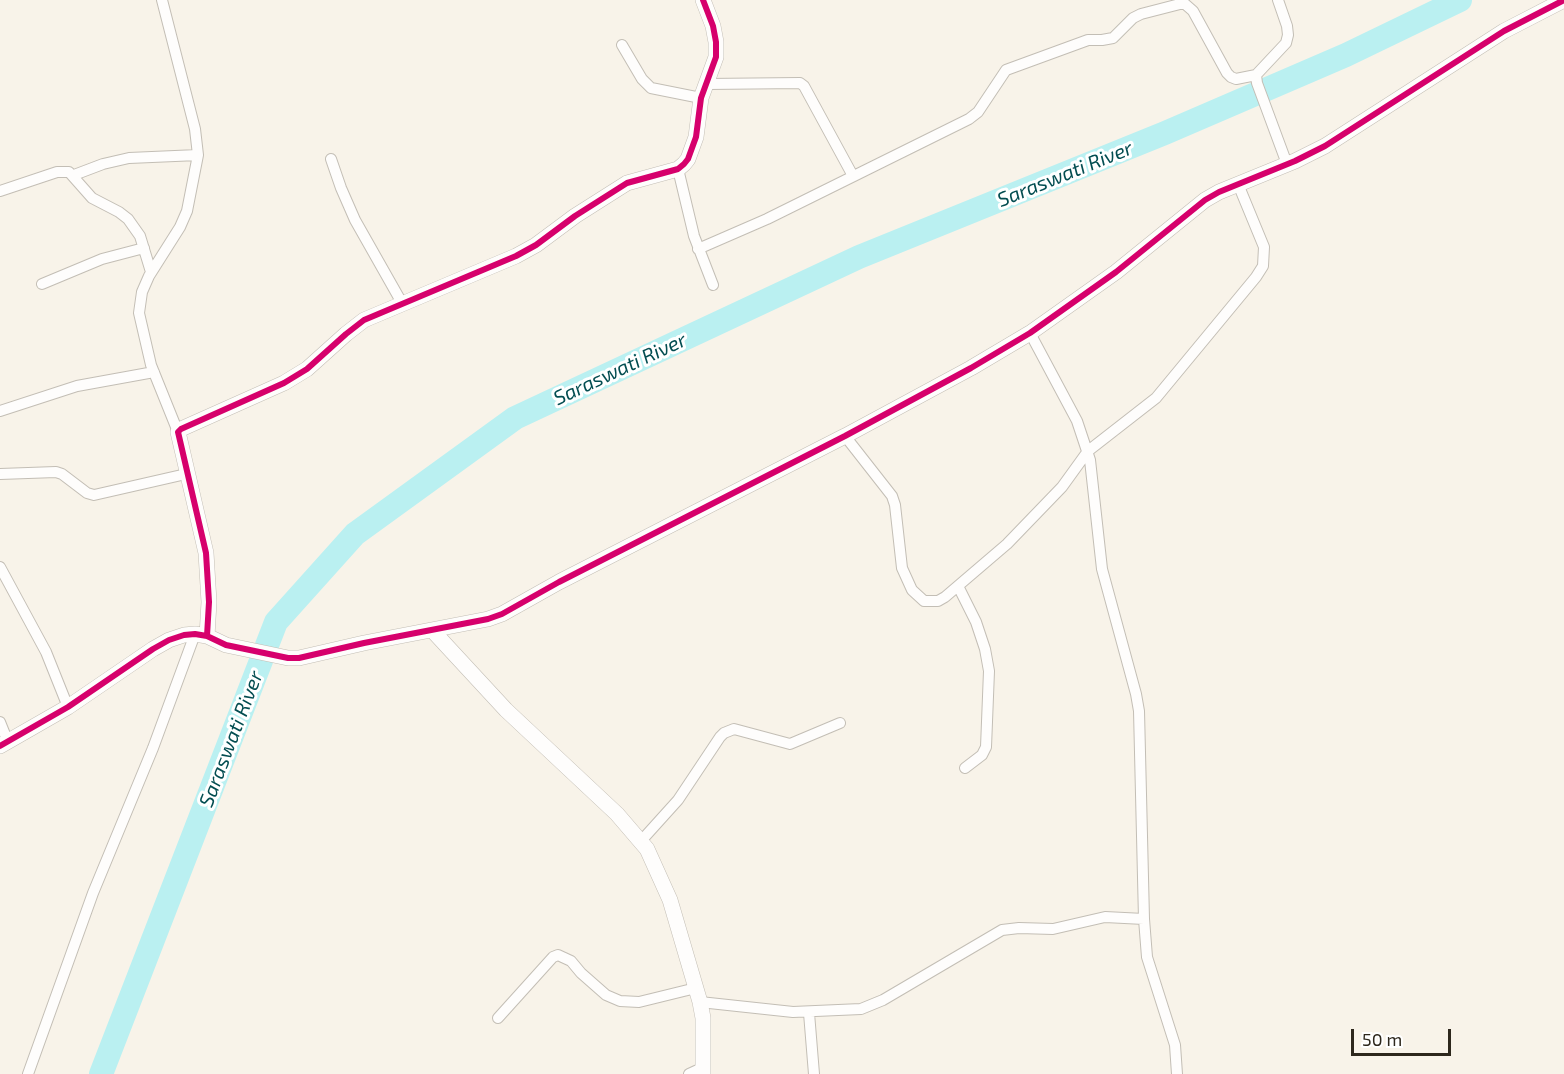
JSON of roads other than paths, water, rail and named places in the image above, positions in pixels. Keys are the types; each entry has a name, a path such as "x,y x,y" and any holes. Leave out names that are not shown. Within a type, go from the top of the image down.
{"street":[{"path":"28,1074 93,893 201,635 209,602 206,553 178,432 147,353 138,313 142,292 151,272 180,228 187,211 198,155 195,129 162,0"},
{"path":"178,432 278,387 307,369 356,326 402,303 528,250 627,183 678,169 688,159 696,136 704,91 716,57 713,26 703,0"},
{"path":"698,249 744,230 974,116 1006,70 1088,40 1113,38 1137,16 1159,4 1180,4 1190,7 1227,73 1236,79 1256,75 1286,43 1287,26 1278,0"},
{"path":"0,722 4,744 68,707 169,640 201,635 226,645 288,658 312,657 364,643 488,619 502,614 559,582 844,436 971,368 1030,333 1116,272 1205,200 1325,146 1504,31 1564,0"},
{"path":"622,45 642,79 651,88 704,91 801,83 853,176"},
{"path":"1256,75 1259,93 1287,165"},
{"path":"74,175 129,158 198,155"},
{"path":"332,159 337,179 355,220 402,303"},
{"path":"678,169 698,249 713,285"},
{"path":"0,191 57,172 69,172 92,198 120,212 128,219 140,236 151,272"},
{"path":"844,436 888,489 896,505 902,568 912,590 924,601 931,602 945,597 1007,544 1062,487 1088,451 1156,398 1263,266 1264,248 1238,184"},
{"path":"42,284 102,259 144,248"},
{"path":"1030,333 1077,421 1088,451 1102,569 1139,711 1147,957 1175,1045 1177,1074"},
{"path":"0,411 77,386 154,372"},
{"path":"0,474 56,472 87,493 94,495 186,474"},
{"path":"0,567 46,652 68,707"},
{"path":"958,586 976,622 989,671 986,747 982,755 965,768"},
{"path":"432,630 506,710 617,814 641,841 652,858 670,900 703,1018 698,1072"},
{"path":"641,841 678,800 724,733 734,729 790,744 840,723"},
{"path":"498,1018 553,957 558,955 571,961 606,995 620,1001 639,1002 698,995 809,1013 861,1009 873,1005 1002,930 1053,929 1105,917 1144,919"},
{"path":"809,1013 814,1074"}],"waterway":[{"name":"Saraswati River","path":"101,1074 276,622 355,534 515,418 859,257 1165,133 1346,55 1460,0"}]}
